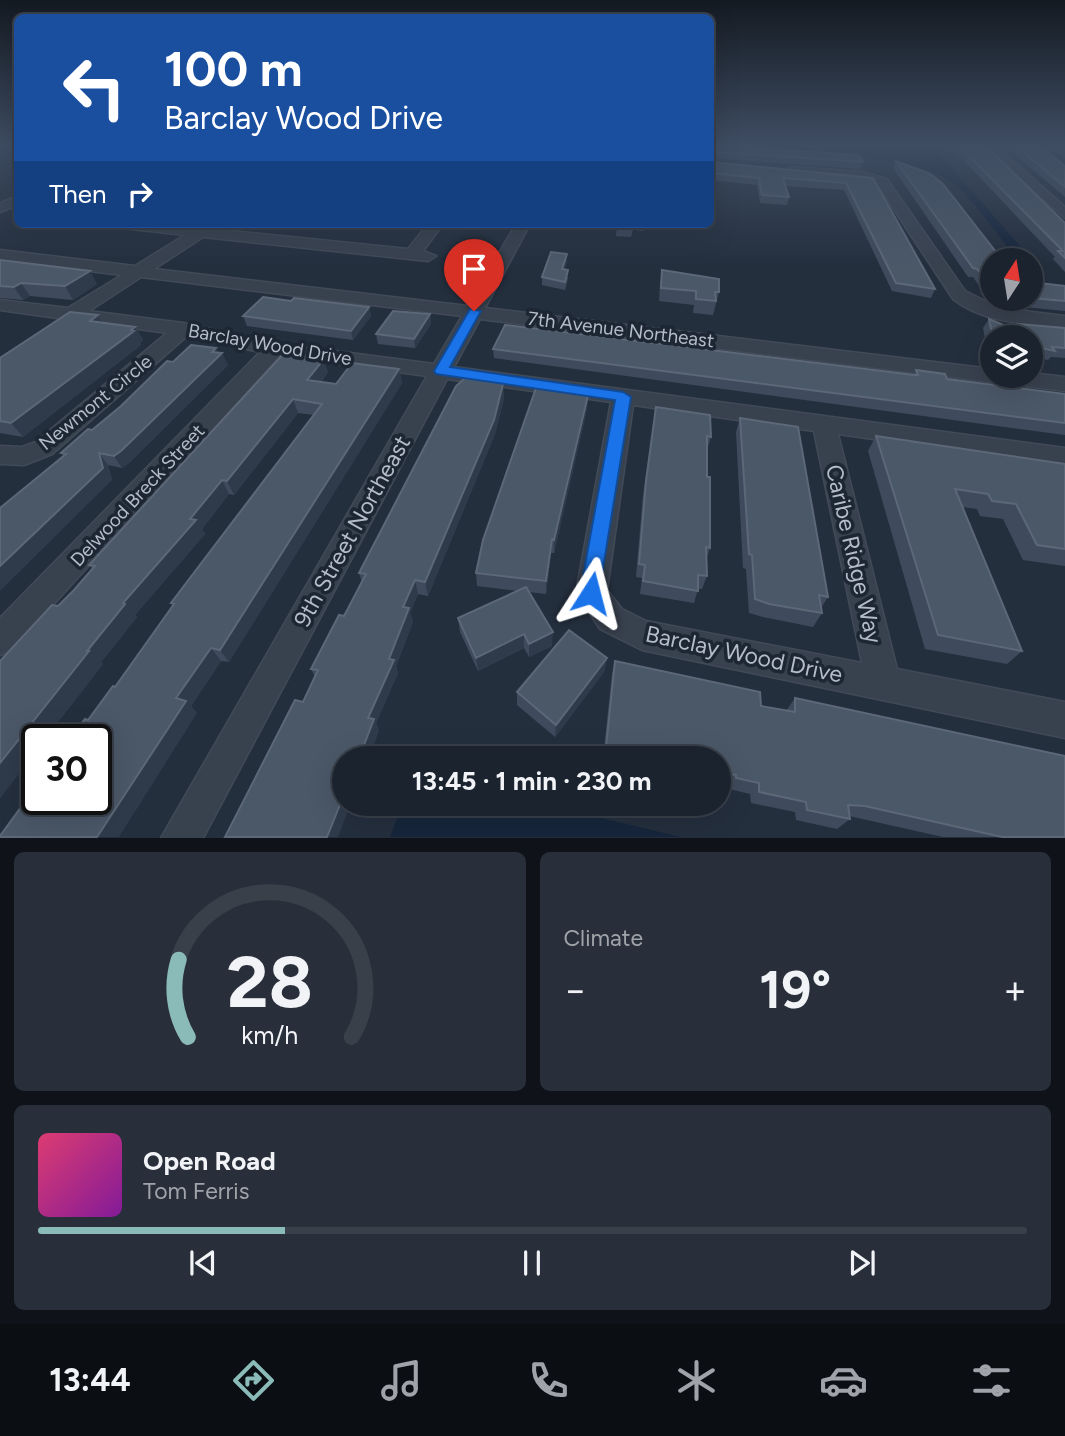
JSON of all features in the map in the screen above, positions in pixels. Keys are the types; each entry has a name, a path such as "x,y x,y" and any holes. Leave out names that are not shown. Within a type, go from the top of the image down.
{"street":[{"path":"888,186 959,295 972,307 990,313 1065,321"},
{"path":"1034,186 1065,214"},
{"path":"51,328 201,228 428,256"},
{"path":"412,254 433,228"},
{"name":"9th Street Northeast","path":"181,838 521,228"},
{"name":"7th Avenue Northeast","path":"0,254 980,374"},
{"name":"Barclay Wood Drive","path":"0,305 183,329 274,349 1065,457"},
{"name":"Newmont Circle","path":"0,455 24,456 44,447 183,329"},
{"name":"Delwood Breck Street","path":"0,640 274,349"},
{"path":"1043,381 1065,384"},
{"name":"Barclay Wood Drive","path":"623,397 591,593 611,619 642,635 1065,720"},
{"name":"Caribe Ridge Way","path":"824,425 883,682"}],"water":[{"path":"957,186 967,186 1022,248 1009,248"},
{"path":"398,816 593,816 681,837 390,837"}],"building":[{"path":"760,186 786,186 789,197 762,195"},
{"path":"848,186 878,186 935,289 896,283"},
{"path":"914,186 945,186 993,248 980,248 980,273 973,268"},
{"path":"999,186 1027,186 1065,223 1065,258 1058,251 1063,251"},
{"path":"551,252 567,254 562,269 568,270 565,282 542,277"},
{"path":"0,260 90,271 65,286 21,283 14,287 0,286"},
{"path":"662,270 719,279 719,292 715,292 716,301 696,299 696,291 661,288"},
{"path":"1043,283 1065,286 1065,301 1043,299"},
{"path":"263,297 369,307 351,331 243,316"},
{"path":"393,311 430,314 414,339 376,334"},
{"path":"70,312 98,315 90,321 135,327 131,330 134,331 11,423 0,421 0,358"},
{"path":"989,319 1003,325 990,325"},
{"path":"505,325 918,375 916,370 945,374 947,379 980,383 980,388 1018,388 1065,394 1065,423 493,349"},
{"path":"1043,326 1065,328 1065,348 1052,347 1055,351 1043,348"},
{"path":"191,345 216,348 212,352 222,353 121,451 114,456 99,453 103,468 0,566 0,508 66,454 61,453 88,429 92,430 121,406 167,361 173,362"},
{"path":"284,353 324,359 307,380 336,384 352,363 399,369 220,650 211,648 176,698 186,701 112,814 112,724 81,724 85,719 88,720 113,686 115,687 174,604 171,603 322,404 293,399 227,481 222,480 190,519 196,520 123,603 125,604 31,724 21,724 21,737 0,763 0,661 52,605 58,606 95,566 89,565"},
{"path":"465,378 503,384 494,420 425,582 415,580 403,607 409,608 389,659 394,660 368,718 374,719 364,746 332,746 332,816 335,816 327,837 225,837 295,700 303,702 318,670 311,669 339,615 344,616 366,574 359,573 456,386"},
{"path":"536,388 588,395 554,540 552,539 546,581 476,573 483,540"},
{"path":"656,407 710,415 707,477 710,477 710,548 706,547 707,576 698,575 698,591 643,581 645,565 639,564"},
{"path":"740,418 798,427 828,597 819,595 822,613 755,599 752,555 749,554"},
{"path":"876,436 1065,464 1065,549 1037,545 1016,504 992,501 988,494 955,489 1022,651 938,635"},
{"path":"526,587 553,632 529,644 524,634 476,658 458,618"},
{"path":"569,630 607,658 556,725 517,692"},
{"path":"615,661 760,692 761,706 795,712 795,698 1065,756 1065,837 1002,837 865,806 848,805 850,819 807,810 806,802 759,792 759,783 736,778 736,775 731,774 731,746 606,746"},
{"path":"21,807 21,815 111,815 97,837 0,836"}],"route":[{"path":"474,311 442,371 623,397 591,593"}]}
